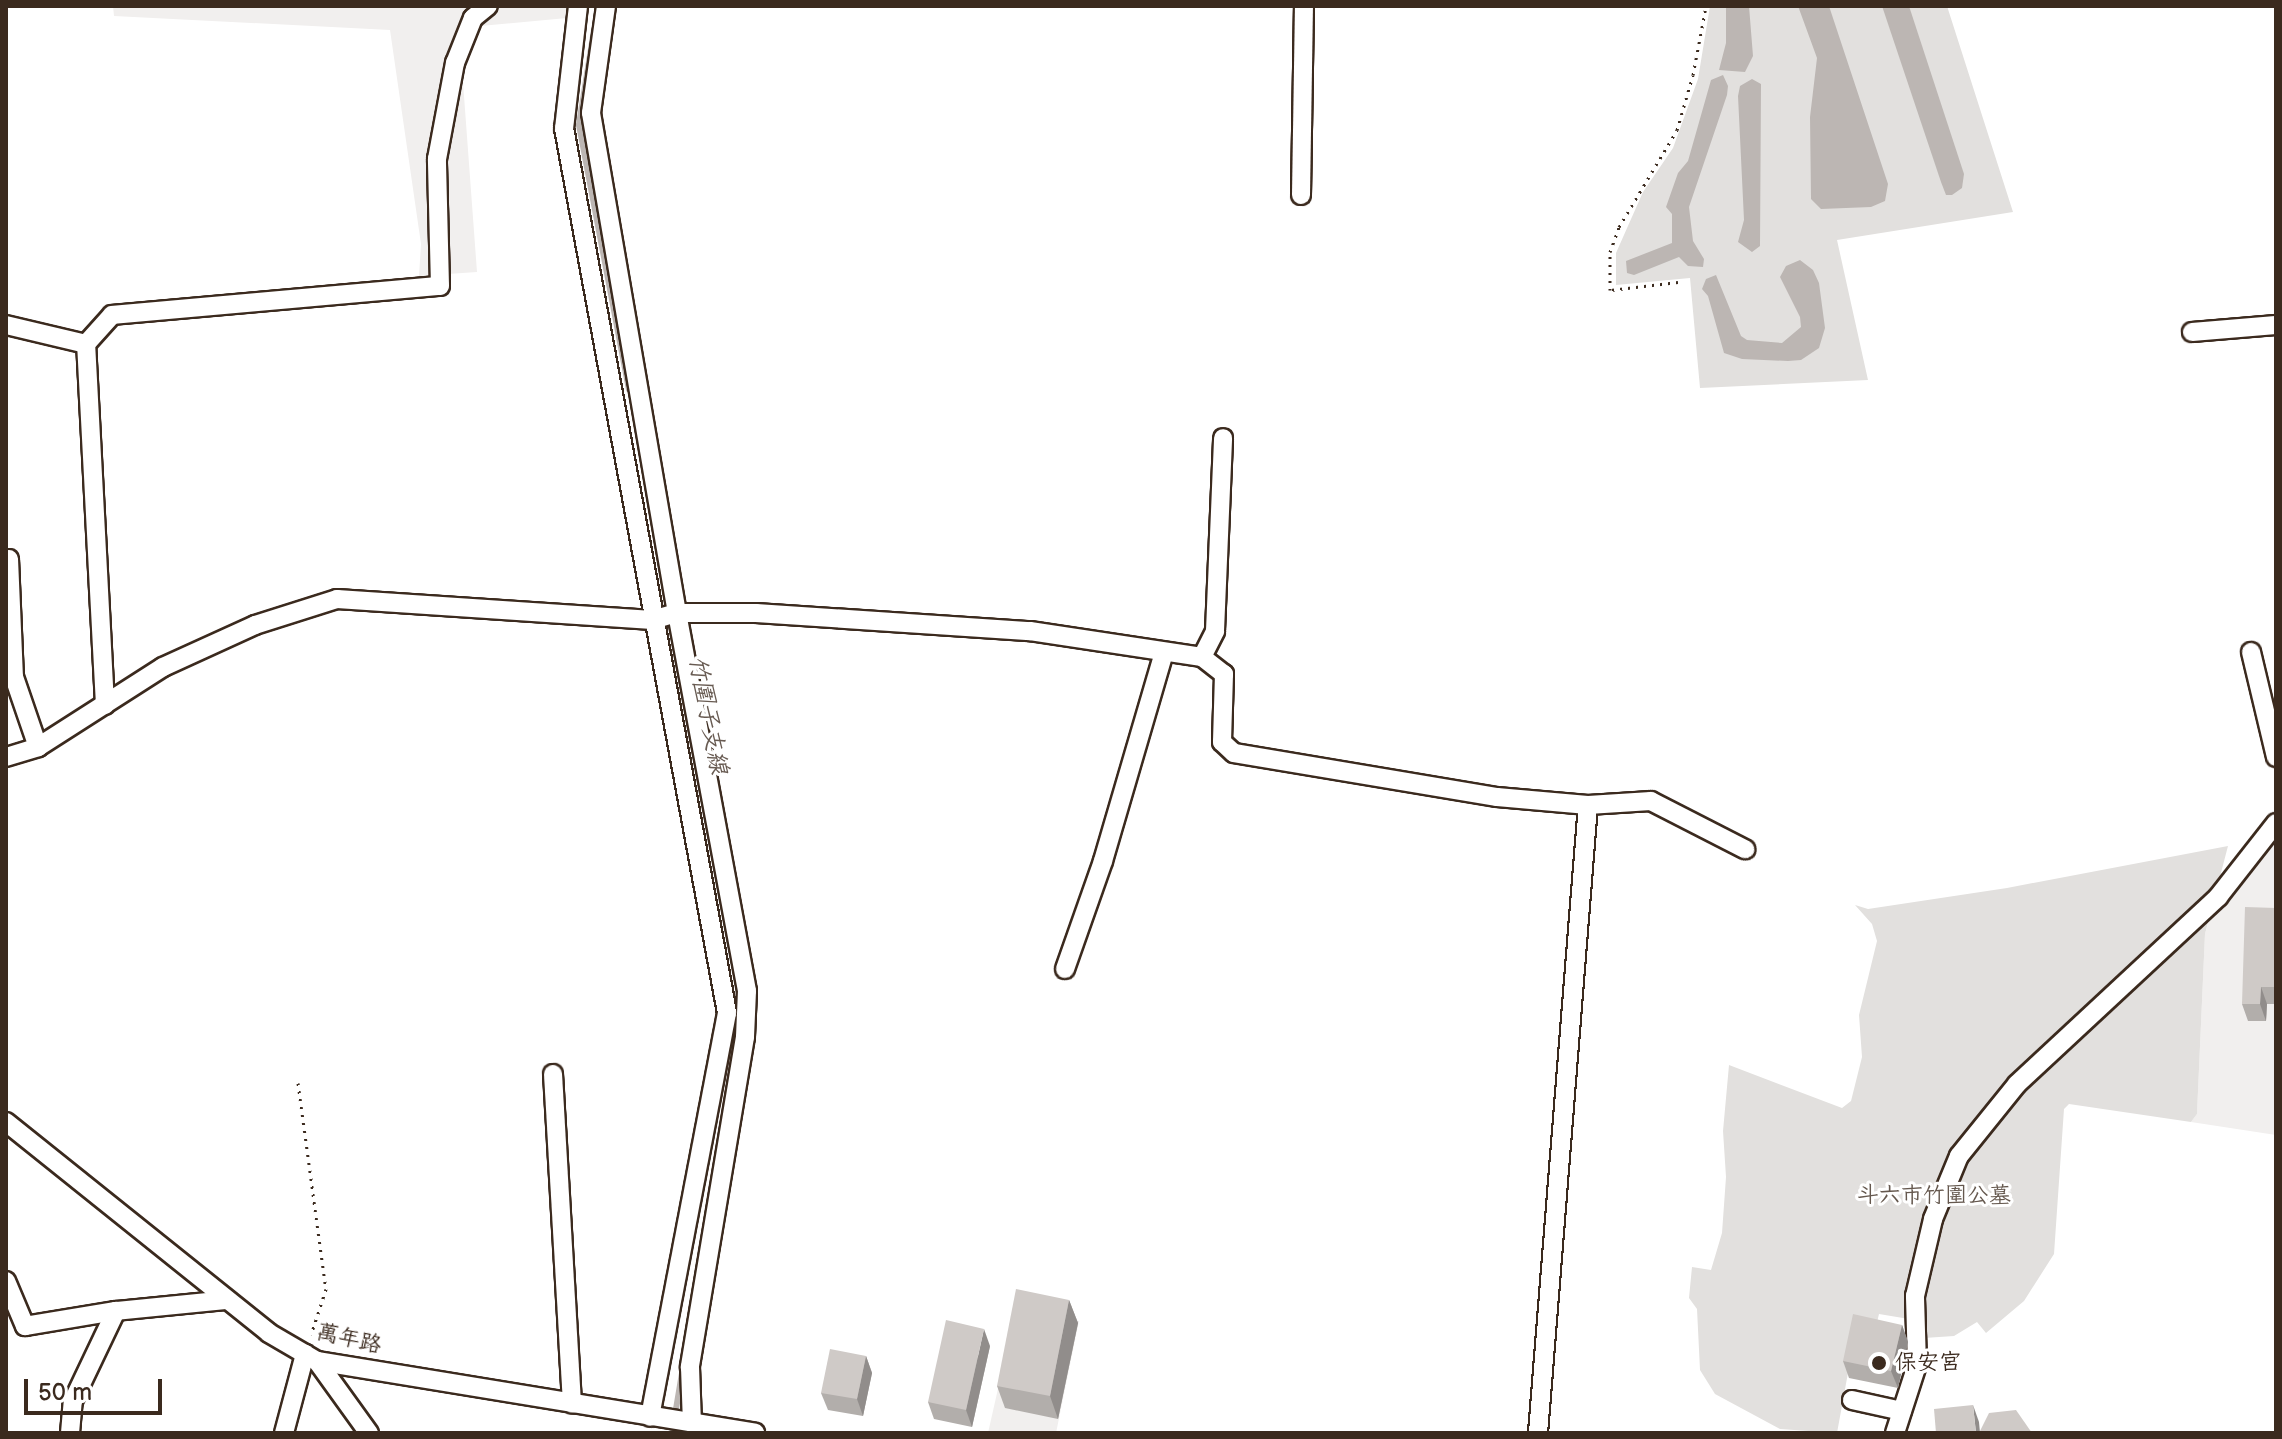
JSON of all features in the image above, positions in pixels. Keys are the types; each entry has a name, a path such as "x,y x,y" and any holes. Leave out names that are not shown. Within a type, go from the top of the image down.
{"street":[{"path":"105,705 86,344 112,315 440,286 437,159 455,63 473,18 488,6"},
{"path":"578,6 564,128 652,620 727,1013 650,1417"},
{"path":"606,6 591,113 677,613 747,991 745,1037 690,1367 692,1423"},
{"path":"1301,195 1304,6"},
{"path":"6,325 86,344"},
{"path":"2192,332 2276,325"},
{"path":"1202,657 1215,631 1223,438"},
{"path":"9,559 14,677 38,747"},
{"path":"6,757 38,747 163,667 255,625 337,599 652,620 677,613 756,613 1030,631 1202,657 1224,674 1222,742 1234,753 1497,797 1588,805 1651,801 1745,849"},
{"path":"2251,652 2276,757"},
{"path":"1065,969 1103,861 1164,653"},
{"path":"1538,1433 1588,805"},
{"path":"1895,1433 1917,1365 1915,1296 1918,1280 1933,1219 1959,1156 2017,1084 2218,897 2276,823"},
{"path":"553,1074 572,1403"},
{"name":"萬年路","path":"6,1122 226,1300 269,1333 311,1357 755,1433"},
{"path":"6,1281 25,1326 116,1311 226,1300"},
{"path":"70,1433 73,1401 116,1311"},
{"path":"284,1433 311,1357"},
{"path":"311,1357 369,1433"},
{"path":"1852,1400 1902,1411"}],"path":[{"path":"1678,282 1610,290 1610,252 1619,227 1677,130 1693,75 1706,6"},
{"path":"298,1083 326,1289 311,1357"}],"shaded area":[{"path":"113,6 569,6 567,18 459,28 477,272 419,276 421,244 390,30 114,16"},
{"path":"1726,6 1749,6 1753,56 1745,72 1719,70 1726,43"},
{"path":"1798,6 1829,6 1888,184 1885,201 1871,207 1821,209 1811,199 1810,117 1817,58"},
{"path":"1882,6 1909,6 1964,174 1962,188 1952,195 1946,195 1941,182"},
{"path":"1723,75 1728,86 1727,95 1689,207 1693,241 1704,259 1703,267 1688,266 1679,257 1634,275 1627,273 1626,261 1672,243 1672,214 1666,207 1678,173 1688,161 1711,80"},
{"path":"1752,79 1761,84 1760,246 1752,252 1738,242 1744,220 1738,96 1740,86"},
{"path":"1800,260 1813,270 1819,283 1825,328 1819,348 1801,360 1788,361 1742,359 1724,353 1708,296 1702,289 1706,279 1716,275 1741,336 1747,340 1782,343 1801,327 1800,317 1780,277 1786,266"},
{"path":"2276,834 2276,1135 2191,1122 2197,1114 2205,934 2214,903 2228,900"},
{"path":"1016,1309 1079,1321 1056,1433 988,1433"}],"green space":[{"path":"1710,6 1947,6 2013,212 1837,240 1868,380 1700,388 1690,278 1616,285 1616,253 1643,192 1673,148 1698,79"},
{"name":"斗六市竹圍公墓","path":"2228,846 2205,934 2197,1114 2191,1122 2069,1104 2064,1109 2054,1254 2024,1301 1986,1333 1977,1322 1954,1336 1924,1338 1921,1321 1879,1314 1875,1331 1856,1329 1837,1433 1780,1429 1715,1394 1700,1370 1697,1309 1689,1298 1692,1267 1711,1270 1722,1233 1726,1177 1723,1131 1729,1065 1842,1108 1851,1101 1862,1057 1859,1015 1877,941 1872,924 1855,905 1868,909 2007,888"}],"building":[{"path":"2245,907 2276,908 2276,987 2261,987 2260,1004 2242,1004"},
{"path":"1016,1289 1069,1300 1050,1396 997,1386"},
{"path":"1853,1314 1902,1325 1891,1371 1843,1361"},
{"path":"946,1320 984,1329 966,1410 928,1402"},
{"path":"830,1349 866,1356 857,1399 821,1393"},
{"path":"1973,1405 1976,1433 1936,1433 1934,1409"},
{"path":"2016,1410 2032,1433 1979,1433 1989,1413"}],"waterway":[{"name":"竹圍子支線","path":"594,30 579,125 629,389"},
{"name":"竹圍子支線","path":"672,1433 682,1373"}],"place":[{"name":"保安宮","path":"1879,1363"}]}
